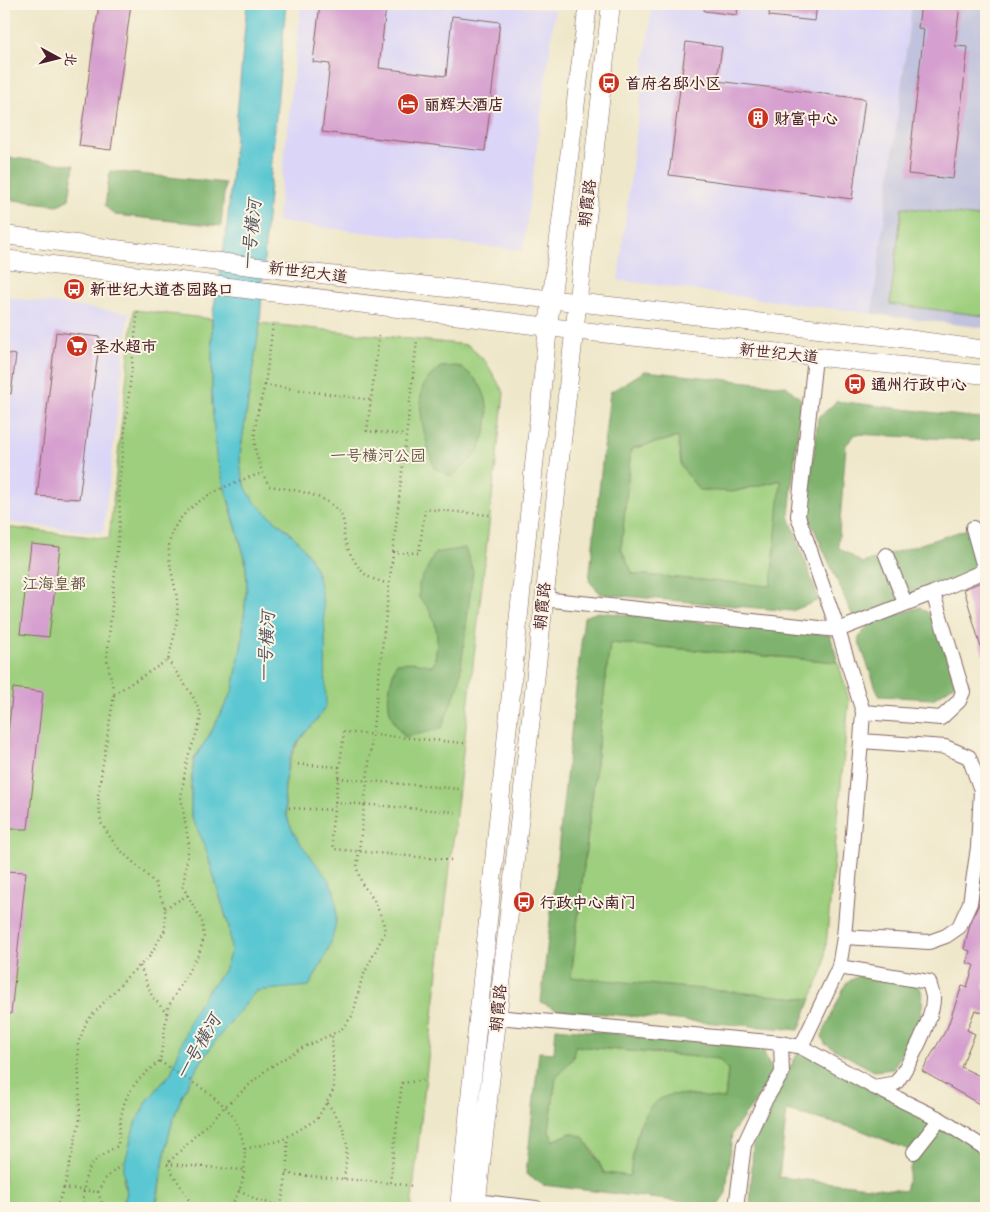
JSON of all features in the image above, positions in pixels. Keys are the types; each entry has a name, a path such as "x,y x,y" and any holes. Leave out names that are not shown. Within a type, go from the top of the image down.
{"main road":[{"name":"朝霞路","path":"468,1204 548,327 588,4"},
{"name":"朝霞路","path":"468,1204 497,1017 572,330 611,4"},
{"name":"新世纪大道","path":"4,235 275,269 890,337 986,350"},
{"name":"新世纪大道","path":"4,259 273,291 572,330 986,375"}],"street":[{"path":"801,1047 839,967 844,937 864,712 838,630 798,516 815,357"},
{"path":"543,600 838,630 986,570 973,528"},
{"path":"886,555 905,603"},
{"path":"864,712 941,718 959,701 962,692 933,593"},
{"path":"844,937 929,942 946,936 959,927 970,903 978,847 981,790 969,757 945,747 861,741"},
{"path":"839,967 928,982 933,996 932,1010 909,1065 896,1082 874,1087"},
{"path":"497,1017 780,1043 801,1047 874,1087 940,1119 986,1149"},
{"path":"736,1208 744,1145 764,1102 782,1073 780,1043"},
{"path":"914,1152 940,1119"},
{"path":"468,1204 536,1208"}],"path":[{"path":"56,1208 64,1188 80,1120 78,1043 87,1021 149,957 165,930 165,908 155,883 116,846 101,823 98,795 114,694 107,658 120,519 119,485 138,310"},
{"path":"273,325 265,385 257,415 254,450 263,473 270,486 293,489 316,496 335,508 343,520 344,538 355,562 364,574 389,584"},
{"path":"380,336 367,431 406,435"},
{"path":"167,1164 225,1106 266,1069 300,1049 341,1030 353,1016 362,978 385,932 384,921 374,900 362,884 357,869 417,340"},
{"path":"265,385 371,400"},
{"path":"114,694 168,660 175,633 177,603 169,547 175,527 204,497 221,488 263,473"},
{"path":"393,552 419,553 425,509 490,515"},
{"path":"84,1208 83,1190 87,1169 100,1155 118,1146 122,1108 128,1093 140,1076 160,1061 168,1007 199,953 204,938 202,922 183,888 189,845 181,797 187,759 202,714 192,695 168,660"},
{"path":"451,860 334,850 331,835 344,732 464,743"},
{"path":"294,764 339,767"},
{"path":"338,778 459,789"},
{"path":"335,802 364,806 456,812"},
{"path":"290,808 334,810"},
{"path":"165,908 188,895"},
{"path":"140,965 152,996 167,1014"},
{"path":"245,1149 287,1138 317,1119 334,1089 332,1035"},
{"path":"160,1061 191,1084 207,1091 225,1106 237,1124 245,1149 244,1170 239,1190 230,1208"},
{"path":"390,1183 402,1083 426,1080"},
{"path":"327,1103 338,1117 348,1141 344,1180"},
{"path":"239,1190 257,1200 281,1207 286,1174 287,1138"},
{"path":"167,1164 244,1170"},
{"path":"167,1164 194,1208"},
{"path":"106,1208 102,1204 98,1192 105,1179 121,1165"},
{"path":"286,1174 414,1186"},
{"path":"64,1188 98,1192"}],"shaded area":[{"path":"301,4 493,4 555,10 523,251 277,222"},
{"path":"652,4 912,4 872,314 618,280"},
{"path":"912,4 986,4 986,328 872,314"},
{"path":"4,297 129,313 103,533 4,522"}],"green space":[{"path":"986,152 986,316 890,304 902,207 978,217"},
{"path":"4,157 74,165 69,199 58,205 4,199"},
{"path":"110,171 225,183 221,226 115,215 105,206"},
{"name":"江海皇都","path":"134,310 212,319 212,403 226,493 245,558 247,582 242,642 233,690 209,736 194,759 191,786 191,816 204,843 229,927 231,951 224,971 206,993 171,1073 148,1100 123,1179 127,1193 121,1208 4,1208 4,527 109,539"},
{"name":"一号横河公园","path":"260,323 468,345 486,362 504,393 411,1208 156,1208 172,1123 191,1078 233,1018 256,990 310,985 334,891 298,842 289,823 286,809 285,782 288,769 292,756 305,733 289,531 252,500 243,481 241,468 240,454"},
{"path":"457,366 469,373 477,382 487,403 488,416 483,440 477,452 452,477 434,468 423,426 420,403 424,384 429,377 440,367"},
{"path":"645,371 786,386 801,399 789,516 819,600 792,611 601,594 589,581 610,392","holes":["678,437 681,466 699,490 732,492 781,480 771,586 633,574 621,549 631,449"]},
{"path":"837,401 986,419 986,441 856,434 846,445 838,547 862,563 986,523 986,571 855,621 807,513 818,418"},
{"path":"679,437 681,466 732,492 782,480 771,587 633,574 621,549 631,449"},
{"path":"465,548 473,571 459,684 441,729 405,737 393,719 390,710 390,684 396,663 414,662 433,666 437,648 434,621 431,612 419,598 419,584 435,553"},
{"path":"920,607 936,619 955,684 933,699 879,696 858,639 869,624"},
{"path":"598,612 830,635 838,662 610,643 571,977 811,999 799,1030 557,1010 541,1002 584,617"},
{"path":"610,643 838,662 849,700 824,967 811,999 571,978"},
{"path":"858,976 919,985 922,995 920,1017 893,1069 874,1071 825,1044 822,1036 846,983"},
{"path":"556,1028 762,1047 772,1072 759,1096 732,1133 726,1193 717,1206 543,1185 526,1174 539,1052 554,1053","holes":["575,1046 719,1059 728,1070 725,1099 691,1095 671,1095 660,1099 644,1116 639,1128 630,1176 604,1173 584,1137 571,1133 553,1141 549,1131 556,1078 573,1058"]},
{"path":"574,1046 719,1059 728,1070 725,1099 671,1095 639,1124 630,1176 604,1173 593,1150 571,1133 553,1141 549,1131 556,1078 573,1058"},
{"path":"801,1047 986,1149 986,1208 750,1208 753,1144 770,1106","holes":["787,1111 858,1129 914,1152 905,1191 779,1177"]}],"water":[{"name":"一号横河","path":"247,4 286,4 266,228 260,323 240,454 242,474 247,489 264,511 299,542 316,570 320,587 325,627 326,704 320,715 293,749 286,773 284,799 288,820 294,833 327,878 334,892 336,905 335,929 327,952 309,986 256,991 222,1033 191,1078 172,1123 155,1208 121,1208 127,1193 123,1170 135,1123 148,1100 171,1073 192,1015 206,993 224,971 231,951 229,927 204,843 191,816 191,786 194,759 209,736 233,690 242,642 247,582 245,558 216,456 212,403 212,319 227,227"}],"building":[{"path":"99,4 131,4 111,150 79,146"},
{"name":"丽辉大酒店","path":"320,4 361,4 386,7 379,68 446,76 452,16 500,22 485,151 322,132 330,64 313,62"},
{"path":"705,4 738,4 737,15 704,11"},
{"path":"770,4 817,4 815,21 769,16"},
{"path":"921,4 960,4 955,46 968,47 953,179 908,174 924,29 918,28"},
{"path":"686,42 722,47 717,81 865,99 852,199 669,175"},
{"path":"56,332 100,337 79,499 37,496"},
{"path":"4,353 16,355 11,394 4,393"},
{"path":"31,544 60,547 49,637 20,634"},
{"path":"986,580 986,654 983,655 964,589"},
{"path":"13,688 43,692 28,829 4,829 4,768"},
{"path":"4,871 26,872 11,1014 4,1014"},
{"path":"983,874 986,875 986,976 983,987 986,988 986,1014 975,1010 967,1030 975,1034 961,1067 986,1079 986,1108 922,1071 947,1028 962,986 967,987 974,965 967,963 970,951 964,949 970,924 979,904"}],"place":[{"name":"首府名邸小区","path":"609,83"},
{"name":"丽辉大酒店","path":"408,104"},
{"name":"财富中心","path":"758,118"},
{"name":"新世纪大道杏园路口","path":"74,289"},
{"name":"圣水超市","path":"77,346"},
{"name":"通州行政中心","path":"855,384"},
{"name":"行政中心南门","path":"524,902"}]}
